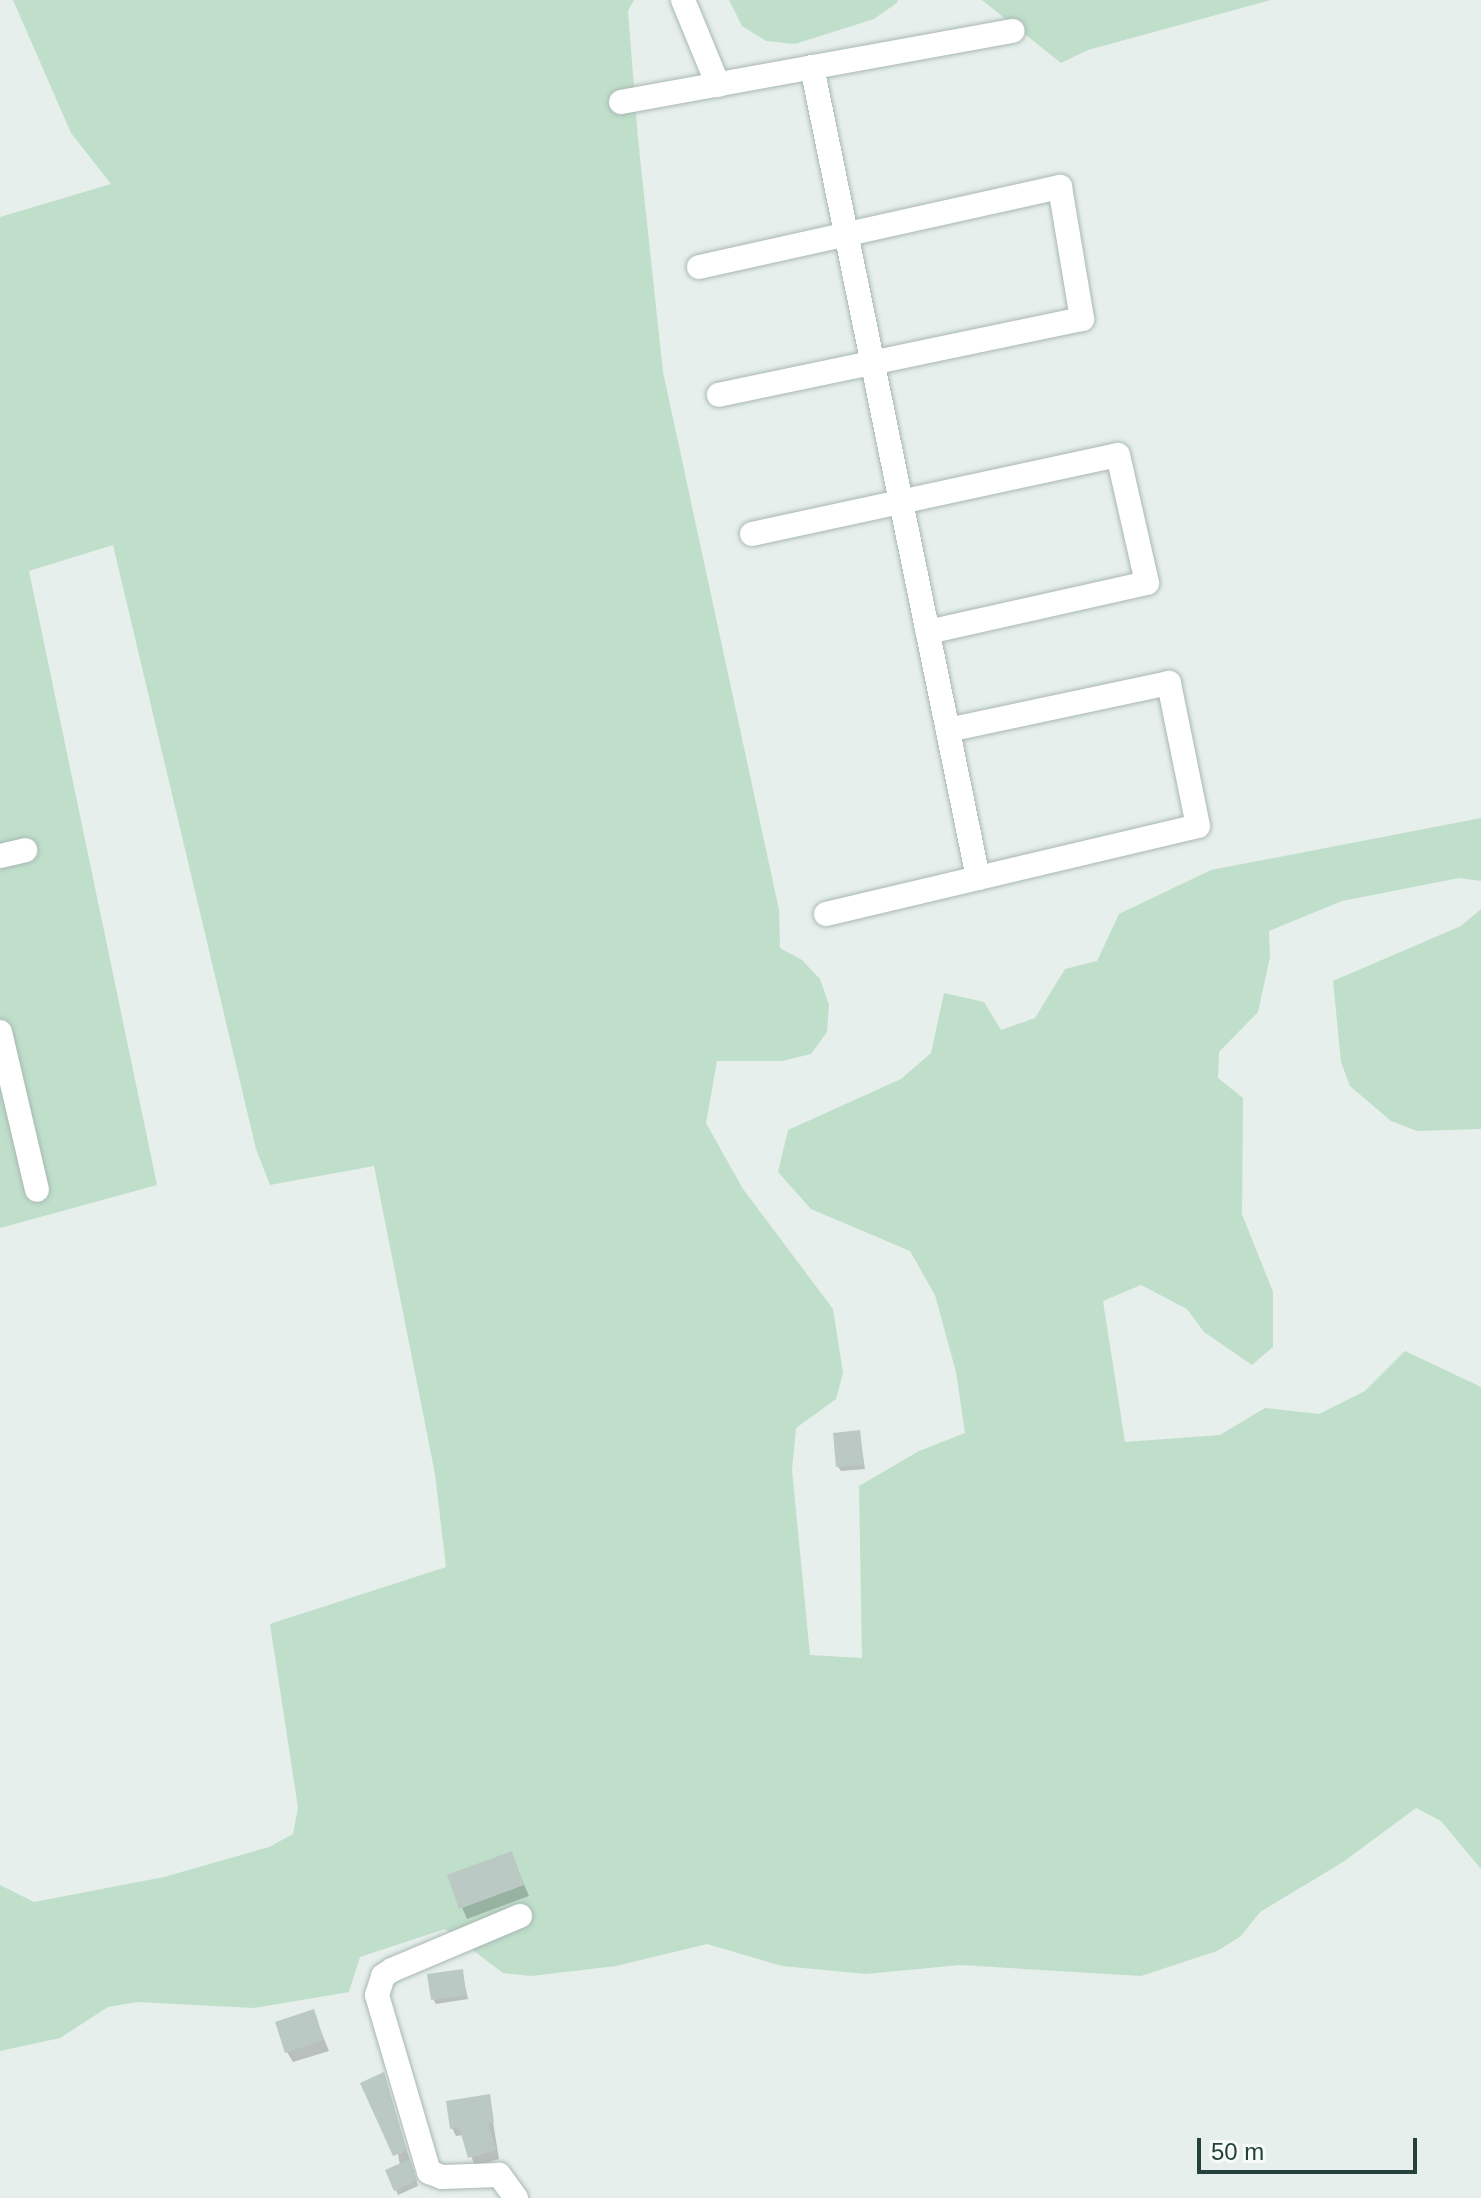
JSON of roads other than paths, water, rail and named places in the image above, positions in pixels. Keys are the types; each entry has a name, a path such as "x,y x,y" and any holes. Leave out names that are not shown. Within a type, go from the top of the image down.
{"street":[{"path":"683,0 718,85"},
{"path":"621,102 1013,31"},
{"path":"812,67 978,878"},
{"path":"699,267 1060,187 1082,319 719,395"},
{"path":"752,534 1118,455 1147,583 927,632"},
{"path":"826,914 1198,826 1169,683 948,730"},
{"path":"0,856 25,850"},
{"path":"0,1032 37,1190"},
{"path":"516,2198 499,2175 442,2177 429,2172 377,1995 383,1976 392,1970 520,1916"}]}
